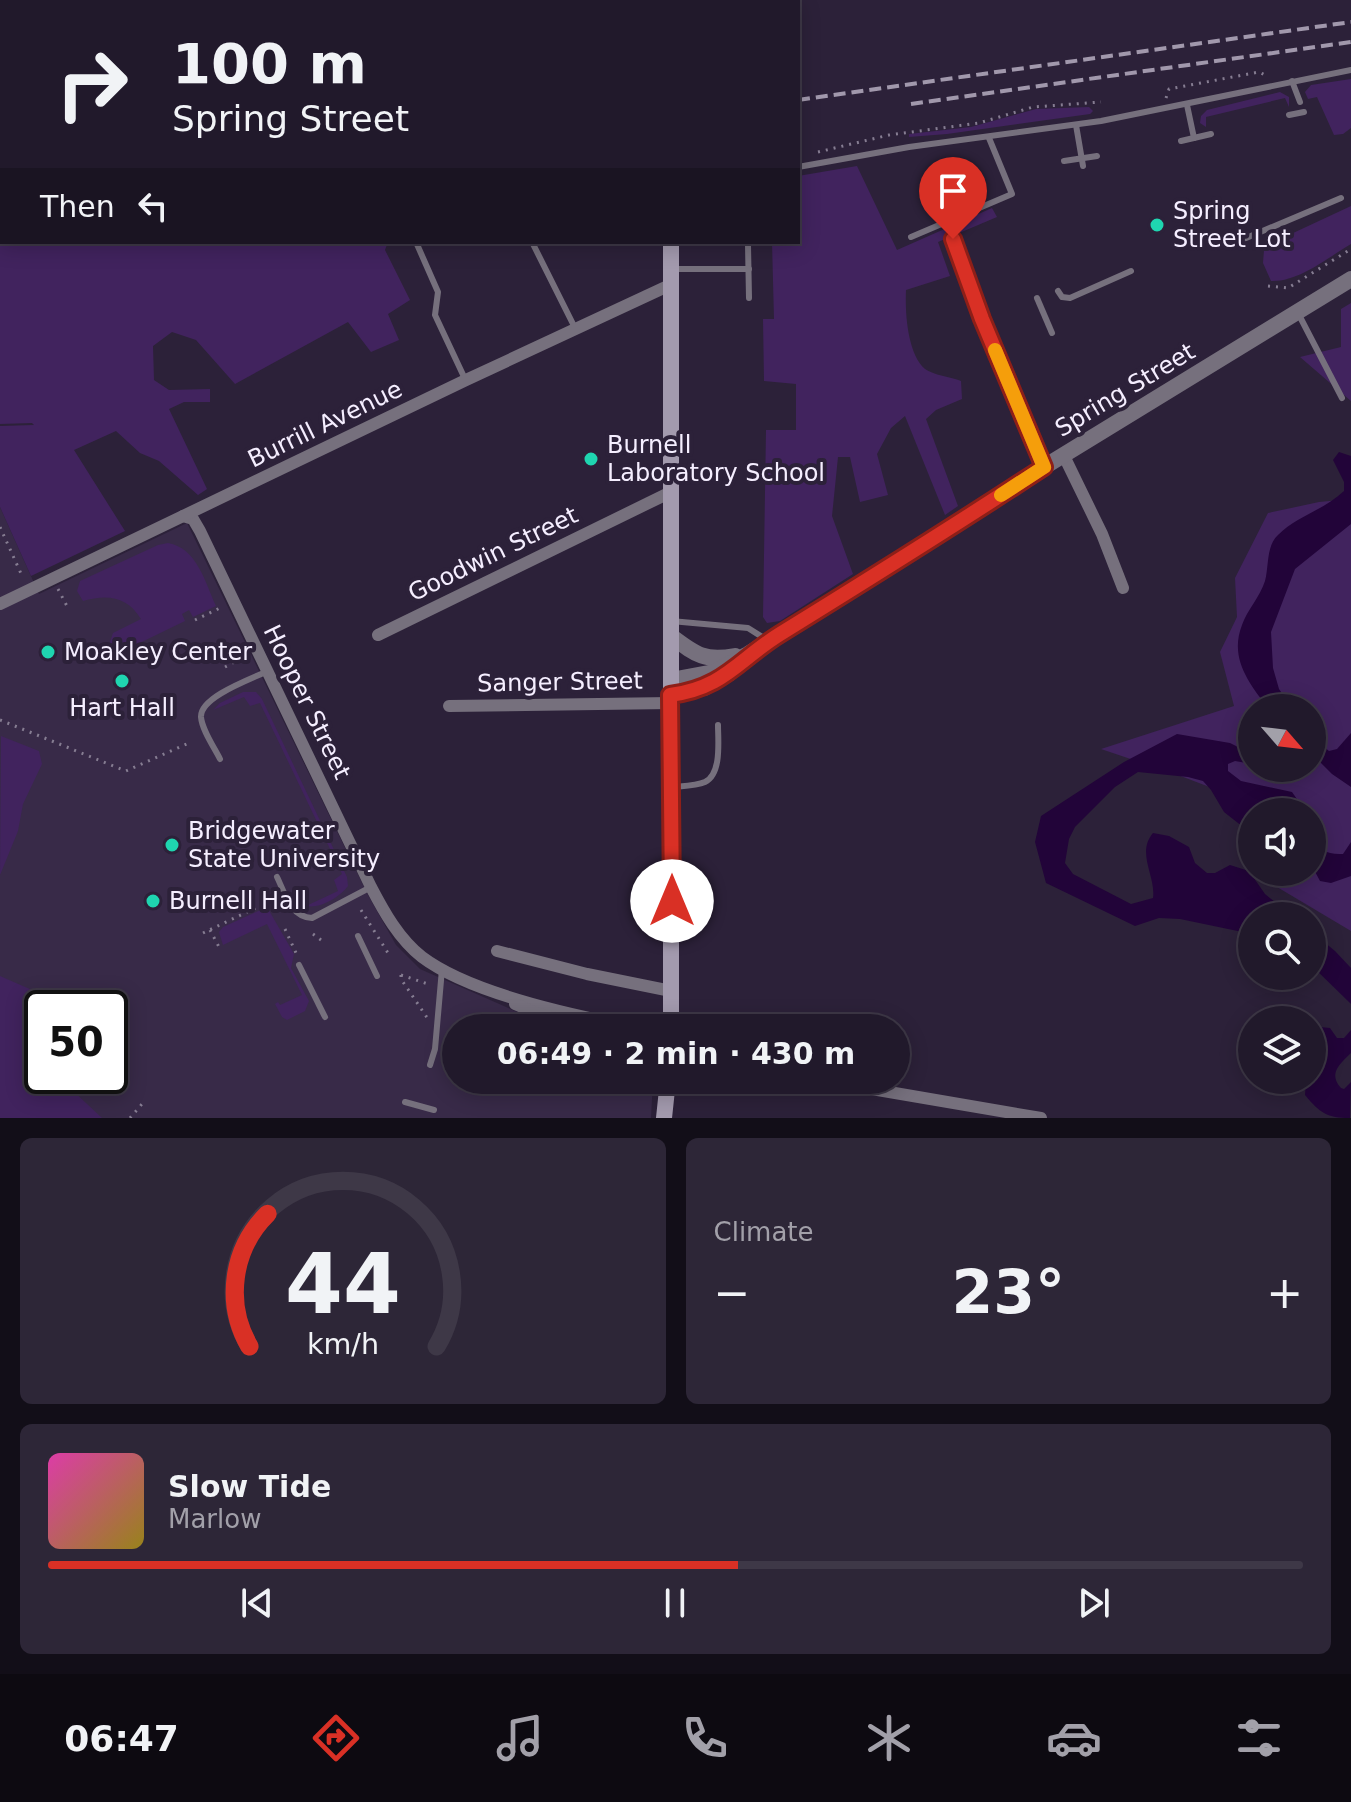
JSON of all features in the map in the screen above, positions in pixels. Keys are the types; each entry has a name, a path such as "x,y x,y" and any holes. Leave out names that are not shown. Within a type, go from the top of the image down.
{"main road":[{"path":"671,244 671,1014"},
{"path":"664,1118 667,1094"}],"street":[{"path":"953,239 982,319 1044,467"},
{"name":"Burrill Avenue","path":"0,604 575,329 670,277"},
{"name":"Spring Street","path":"671,692 759,647 1044,467 1351,279"},
{"path":"1064,456 1102,534 1123,588"},
{"name":"Goodwin Street","path":"378,635 671,492"},
{"name":"Hooper Street","path":"183,516 193,519 200,531 371,887 407,942 421,956 473,983 509,997 581,1014"},
{"path":"671,629 691,652 709,659 759,647"},
{"name":"Sanger Street","path":"449,706 671,692"},
{"path":"497,951 671,991"},
{"path":"473,983 525,1009 543,1014"},
{"path":"901,1094 1041,1118"}],"lane":[{"path":"800,167 909,147 1076,125 1351,70"},
{"path":"1292,81 1300,102"},
{"path":"1187,105 1194,138"},
{"path":"1289,115 1304,112"},
{"path":"1076,125 1082,162"},
{"path":"1181,141 1211,134"},
{"path":"911,237 1012,194 989,138"},
{"path":"1064,161 1082,162 1097,156"},
{"path":"1003,172 1013,170"},
{"path":"1239,241 1341,198"},
{"path":"417,244 438,292 435,315 466,380"},
{"path":"533,244 575,329"},
{"path":"748,245 749,298"},
{"path":"670,277 749,269"},
{"path":"1058,291 1062,297 1070,298 1131,271"},
{"path":"1037,298 1052,333"},
{"path":"1298,313 1342,398"},
{"path":"671,629 748,628 759,647"},
{"path":"220,759 201,715 206,704 268,671"},
{"path":"672,787 704,783 711,778 716,769 718,725"},
{"path":"277,877 293,909 304,918 312,918 371,887"},
{"path":"358,936 377,976"},
{"path":"300,964 325,1017"},
{"path":"430,1065 442,969"},
{"path":"405,1102 434,1110"}],"path":[{"path":"1166,98 1169,89 1259,72 1265,75"},
{"path":"807,155 889,135 979,123 1033,107 1101,102"},
{"path":"1268,286 1288,288 1351,249"},
{"path":"0,527 25,581"},
{"path":"58,589 68,608"},
{"path":"195,620 220,608"},
{"path":"225,667 244,657"},
{"path":"0,720 126,771 189,743"},
{"path":"203,933 268,902"},
{"path":"361,910 388,953"},
{"path":"285,929 300,964"},
{"path":"210,930 219,947"},
{"path":"313,934 321,940"},
{"path":"431,985 401,975 436,1031"},
{"path":"130,1118 142,1104"}],"shaded area":[{"path":"1351,79 1351,128 1343,134 1334,135 1317,97 1308,99 1305,92 1311,85"},
{"path":"1280,92 1289,97 1289,107 1285,98 1206,117 1206,127 1200,123 1201,116 1207,110"},
{"path":"1089,107 1093,111 1090,114 909,137 909,134 971,127 1036,109"},
{"path":"857,166 897,250 992,208 997,217 938,242 950,276 906,290 908,331 919,362 928,371 961,381 962,399 936,410 926,419 958,506 945,515 905,416 891,428 877,454 888,495 860,502 850,457 838,457 832,516 853,574 780,621 767,623 763,617 766,430 796,430 796,384 764,381 763,319 774,319 772,244 800,244 800,176"},
{"path":"1351,206 1351,244 1292,278 1271,281 1263,263 1264,250 1276,241"},
{"path":"0,244 387,244 385,250 410,300 388,314 399,340 371,352 348,322 235,384 196,340 172,332 153,346 154,380 169,390 210,389 210,402 184,402 169,409 207,489 198,495 159,461 140,453 116,431 74,450 125,531 31,576 0,507 0,426 34,425 0,424"},
{"path":"1351,303 1351,401 1300,357 1341,347 1341,309"},
{"path":"1339,452 1351,456 1351,524 1295,569 1271,632 1273,668 1282,694 1258,694 1240,659 1239,637 1244,619 1265,581 1274,540 1285,528 1344,491 1344,482 1333,460"},
{"path":"1351,499 1351,931 1326,916 1326,902 1302,902 1275,886 1326,886 1326,798 1238,798 1101,749 1234,706 1220,652 1237,617 1235,578 1268,513"},
{"name":"Bridgewater State University","path":"0,507 39,594 187,523 368,895 396,945 420,969 522,1014 442,1014 442,1094 652,1094 651,1118 0,1118"},
{"path":"168,543 178,546 193,559 216,606 193,617 189,610 182,614 185,621 119,653 109,645 113,633 141,619 123,601 100,598 83,601 77,591 80,581"},
{"path":"243,692 256,692 262,699 347,877 348,886 323,904 306,906 338,891 334,880 342,874 260,703 250,706 244,697 213,710 220,703"},
{"path":"1351,733 1351,787 1326,768 1326,749 1337,749"},
{"path":"1177,734 1230,743 1238,747 1238,762 1228,764 1228,771 1238,782 1292,792 1296,798 1238,798 1238,823 1224,812 1203,781 1138,772 1115,787 1075,827 1069,839 1065,863 1073,874 1131,904 1153,898 1146,848 1153,833 1169,836 1189,847 1195,863 1207,873 1215,873 1230,865 1238,868 1238,886 1259,886 1275,902 1238,902 1238,931 1180,919 1159,918 1135,926 1046,883 1035,842 1041,816 1124,762"},
{"path":"1,736 39,751 42,764 23,804 18,831 0,875"},
{"path":"1351,842 1351,876 1326,882 1326,851 1343,854"},
{"path":"267,907 294,954 291,968 309,1001 305,1011 287,1020 275,1004 278,1002 280,1005 302,995 267,924 223,945 219,932 223,927"},
{"path":"1326,944 1351,968 1351,1004 1326,980"},
{"path":"0,976 32,990 24,990 24,1094 76,1094 102,1118 0,1118"},
{"path":"1326,1028 1330,1028 1337,1038 1344,1038 1351,1030 1351,1053 1336,1073 1341,1088 1344,1089 1351,1082 1350,1118 1324,1113 1305,1095 1326,1094"}],"railway":[{"path":"800,100 1351,22"},
{"path":"911,104 1351,42"}],"slow traffic":[{"path":"995,350 1044,467 1001,495"}],"place":[{"name":"Spring Street Lot","path":"1157,225"},
{"name":"Burnell Laboratory School","path":"591,459"},
{"name":"Moakley Center","path":"48,652"},
{"name":"Hart Hall","path":"122,681"},
{"name":"Bridgewater State University","path":"172,845"},
{"name":"Burnell Hall","path":"153,901"}],"route":[{"path":"672,901 670,695 691,692 714,683 768,641 1044,467 982,319 953,239"}]}
